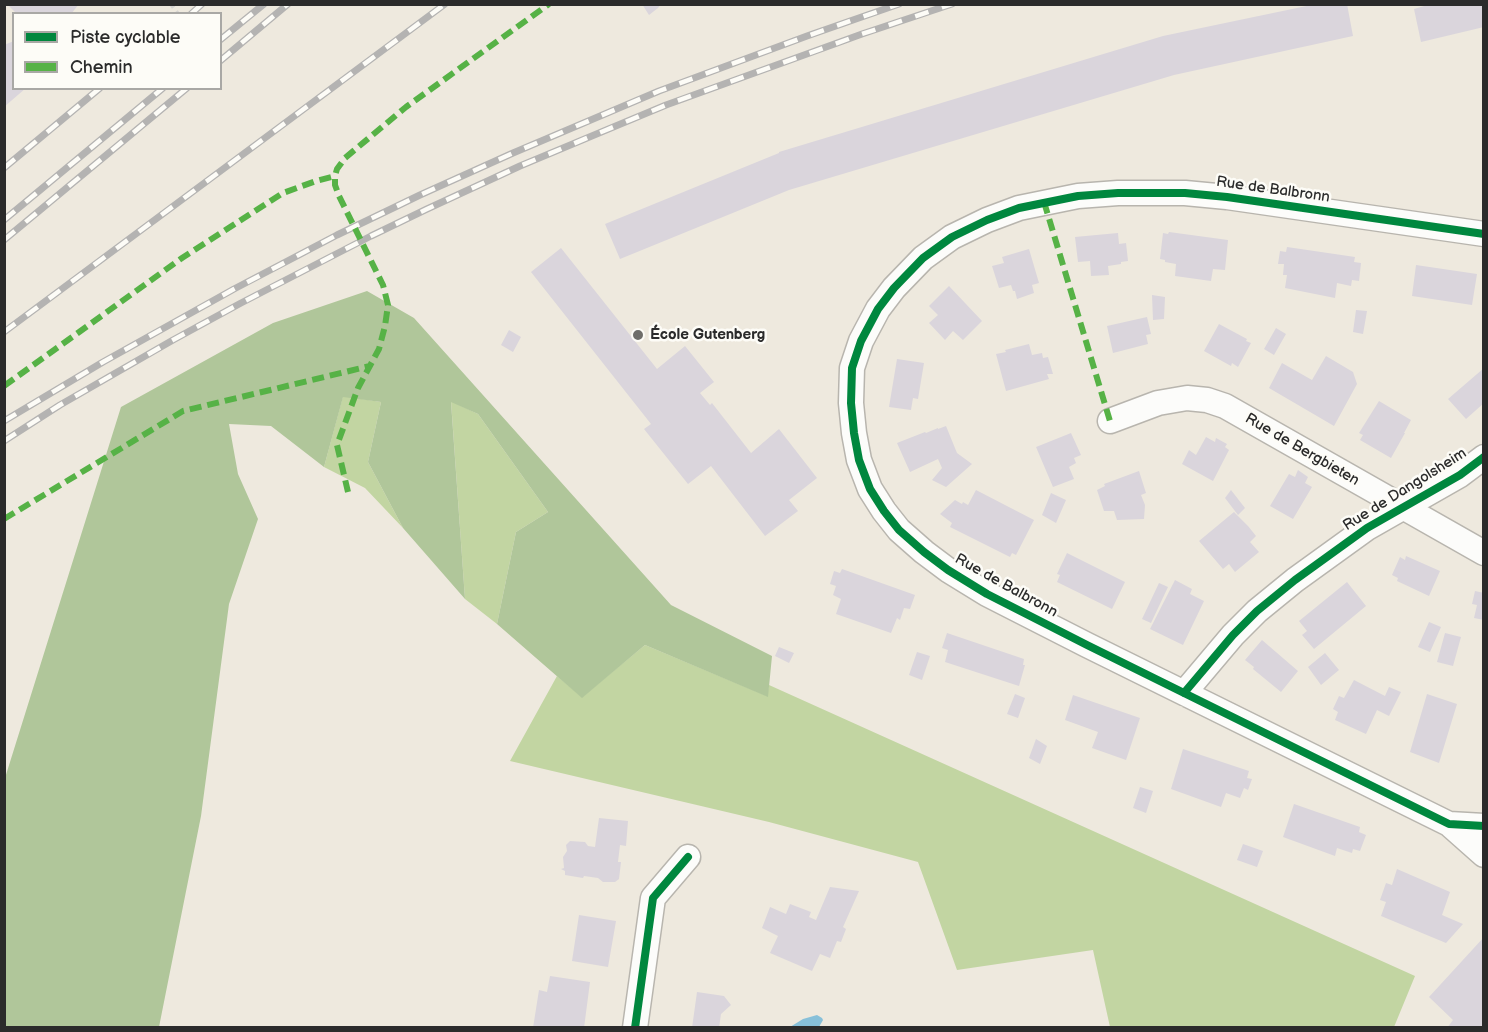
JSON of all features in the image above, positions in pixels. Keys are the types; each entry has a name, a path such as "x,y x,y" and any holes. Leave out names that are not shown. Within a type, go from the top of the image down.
{"street":[{"name":"Rue de Balbronn","path":"1484,234 1185,193 1118,193 1078,196 1019,208 987,219 952,237 923,258 894,288 878,309 861,341 852,368 851,403 859,459 870,489 900,530 924,552 958,576 997,599 1449,824 1484,826"},
{"name":"Rue de Bergbieten","path":"1110,421 1158,403 1187,398 1207,400 1225,406 1484,553"},
{"name":"Rue de Dangolsheim","path":"1184,693 1233,635 1257,611 1367,528 1460,475 1484,457"},
{"path":"1449,824 1484,855"},
{"path":"635,1028 653,898 688,857"}],"green space":[{"path":"367,291 414,318 671,605 772,656 768,697 645,645 582,698 497,624 516,532 548,512 478,414 451,402 465,599 403,528 368,462 381,402 343,397 324,467 271,426 229,424 238,474 258,519 229,604 201,816 159,1027 5,1027 5,778 121,407 273,323"},
{"path":"343,396 381,402 368,462 403,528 365,488 324,467"},
{"path":"451,401 478,414 548,512 516,532 497,624 465,599"},
{"path":"645,645 767,696 769,685 1415,976 1394,1027 1110,1027 1093,950 957,970 918,862 769,822 510,761 557,676 582,697"}],"water":[{"path":"817,1015 823,1020 819,1027 790,1027 803,1019"}],"building":[{"path":"7,4 79,4 73,12 15,12"},
{"path":"642,4 661,4 649,15"},
{"path":"1316,4 1347,4 1353,36 1174,75 789,190 620,259 605,224 779,152 1163,36"},
{"path":"1431,4 1484,4 1484,27 1421,42 1414,9"},
{"path":"12,42 12,90 24,90 4,107 4,45"},
{"path":"1169,232 1228,240 1225,270 1213,269 1211,281 1175,276 1176,264 1160,259 1163,233 1168,234"},
{"path":"1118,233 1119,244 1126,243 1128,261 1108,266 1109,275 1091,276 1090,261 1078,262 1075,237"},
{"path":"1287,247 1355,257 1354,262 1361,263 1359,281 1352,280 1351,286 1337,283 1335,298 1285,288 1287,275 1283,275 1284,264 1278,264 1280,251 1286,252"},
{"path":"561,248 657,369 685,346 714,382 700,393 710,405 712,403 751,453 779,429 817,478 789,500 798,511 765,536 711,466 688,484 644,429 651,424 531,272"},
{"path":"1029,249 1039,283 1032,285 1034,293 1017,299 1011,285 999,288 992,266 1004,263 1002,257"},
{"path":"1416,265 1477,274 1472,305 1412,296"},
{"path":"949,286 982,321 963,340 953,331 945,340 929,323 938,315 929,306"},
{"path":"1152,295 1165,297 1164,319 1153,320"},
{"path":"1356,310 1367,311 1363,334 1353,332"},
{"path":"1147,317 1151,334 1146,335 1148,344 1113,353 1107,326"},
{"path":"1219,324 1251,343 1238,367 1232,363 1231,366 1204,351"},
{"path":"1276,328 1286,334 1274,355 1264,349"},
{"path":"509,330 521,337 513,352 501,345"},
{"path":"1029,344 1032,355 1042,353 1043,358 1048,357 1053,374 1047,374 1049,379 1006,391 996,354"},
{"path":"1326,356 1353,372 1357,384 1334,426 1269,388 1282,363 1312,380"},
{"path":"897,359 924,363 918,399 913,398 911,410 889,407"},
{"path":"1484,368 1484,403 1466,419 1448,399"},
{"path":"1379,401 1411,420 1391,458 1360,440 1363,435 1359,433"},
{"path":"946,426 957,453 972,464 946,487 932,480 942,468 938,459 910,472 897,443"},
{"path":"1071,433 1081,455 1074,458 1076,463 1069,467 1074,479 1053,487 1036,447"},
{"path":"1206,437 1215,442 1216,438 1227,444 1225,447 1229,450 1213,481 1182,464 1189,450 1196,455"},
{"path":"1298,470 1308,477 1305,483 1312,487 1293,519 1270,506 1289,474 1295,477"},
{"path":"1139,471 1146,493 1141,495 1145,505 1144,519 1117,520 1114,511 1104,511 1097,490 1105,486 1104,484"},
{"path":"976,490 1034,520 1016,555 1012,553 1010,557 950,527 952,523 940,514 955,500 968,505"},
{"path":"1231,490 1245,508 1238,515 1225,498"},
{"path":"1051,493 1066,500 1056,523 1042,515"},
{"path":"1234,512 1256,536 1250,542 1259,552 1235,572 1229,564 1223,569 1199,541"},
{"path":"1067,553 1125,582 1112,609 1057,582 1060,575 1057,574"},
{"path":"1406,556 1440,571 1429,596 1397,581 1398,578 1392,575 1400,557 1405,560"},
{"path":"842,569 915,595 910,609 904,608 900,620 897,618 891,633 836,614 841,599 833,595 836,586 830,584 834,571 840,573"},
{"path":"1175,580 1192,589 1190,594 1204,601 1183,645 1150,629"},
{"path":"1347,582 1366,606 1314,649 1302,635 1307,631 1299,621"},
{"path":"1159,583 1168,587 1151,623 1142,619"},
{"path":"1475,591 1484,593 1484,620 1474,618 1477,605 1472,604"},
{"path":"1429,622 1441,627 1430,652 1418,647"},
{"path":"947,633 1024,659 1023,665 1025,665 1019,686 945,662 948,650 942,648"},
{"path":"1445,633 1461,637 1453,666 1437,662"},
{"path":"1262,640 1298,671 1281,692 1245,660"},
{"path":"779,647 794,653 789,663 775,656"},
{"path":"917,652 930,656 922,680 909,675"},
{"path":"1325,653 1339,670 1321,685 1308,667"},
{"path":"1354,680 1385,696 1389,687 1401,692 1389,716 1377,710 1366,734 1335,720 1338,712 1333,709 1339,696 1344,698"},
{"path":"1015,694 1025,698 1018,718 1007,714"},
{"path":"1427,694 1457,704 1439,763 1410,752"},
{"path":"1073,695 1140,718 1126,760 1092,748 1098,732 1065,720"},
{"path":"1036,739 1047,746 1040,764 1029,758"},
{"path":"1183,749 1249,771 1247,778 1252,779 1248,790 1244,788 1240,798 1226,793 1221,807 1171,789"},
{"path":"1140,787 1153,791 1146,813 1133,808"},
{"path":"1294,804 1360,827 1359,832 1366,835 1360,851 1353,849 1352,853 1337,848 1335,856 1283,837"},
{"path":"599,818 628,821 626,846 620,845 619,879 615,882 603,882 598,878 565,875 565,871 561,869 564,868 563,857 567,851 566,845 570,841 585,842 588,846 595,847"},
{"path":"1243,844 1263,851 1257,867 1237,860"},
{"path":"1397,869 1450,892 1442,915 1463,924 1446,943 1381,916 1386,902 1380,900 1386,883 1392,885"},
{"path":"830,887 859,891 843,927 846,929 841,942 837,941 830,958 820,954 812,971 770,953 778,936 762,928 770,907 786,914 790,904 811,912 809,917 816,920"},
{"path":"579,915 616,921 608,967 572,961"},
{"path":"1484,937 1484,1028 1447,1028 1453,1020 1429,997"},
{"path":"550,976 590,982 584,1028 533,1028 539,990 547,992"},
{"path":"697,992 724,996 731,1005 721,1014 719,1028 692,1028"}],"railway":[{"path":"193,12 202,4"},
{"path":"222,38 264,4"},
{"path":"222,59 288,4"},
{"path":"4,332 445,4"},
{"path":"4,421 103,362 234,289 420,195 659,91 899,4"},
{"path":"4,441 60,405 241,303 371,236 520,166 666,105 952,4"},
{"path":"4,168 98,90"},
{"path":"4,220 161,90"},
{"path":"4,240 185,90"}],"marked path":[{"path":"348,492 337,445 358,388 379,349 388,305 383,285 339,196 335,185 337,169 345,158 406,107 549,4"},
{"path":"4,386 182,258 283,193 335,176"},
{"path":"1044,202 1110,421"},
{"path":"4,519 183,411 370,366"}],"cycle path":[{"path":"1484,234 1185,193 1118,193 1078,196 1019,208 952,237 923,258 894,288 878,309 861,341 852,368 851,403 859,460 870,489 899,530 948,570 987,594 1087,645 1449,824 1484,826"},
{"path":"1184,693 1233,635 1257,611 1295,580 1367,528 1460,475 1484,457"},
{"path":"635,1028 653,898 688,857"}],"place":[{"name":"École Gutenberg","path":"638,335"}]}
